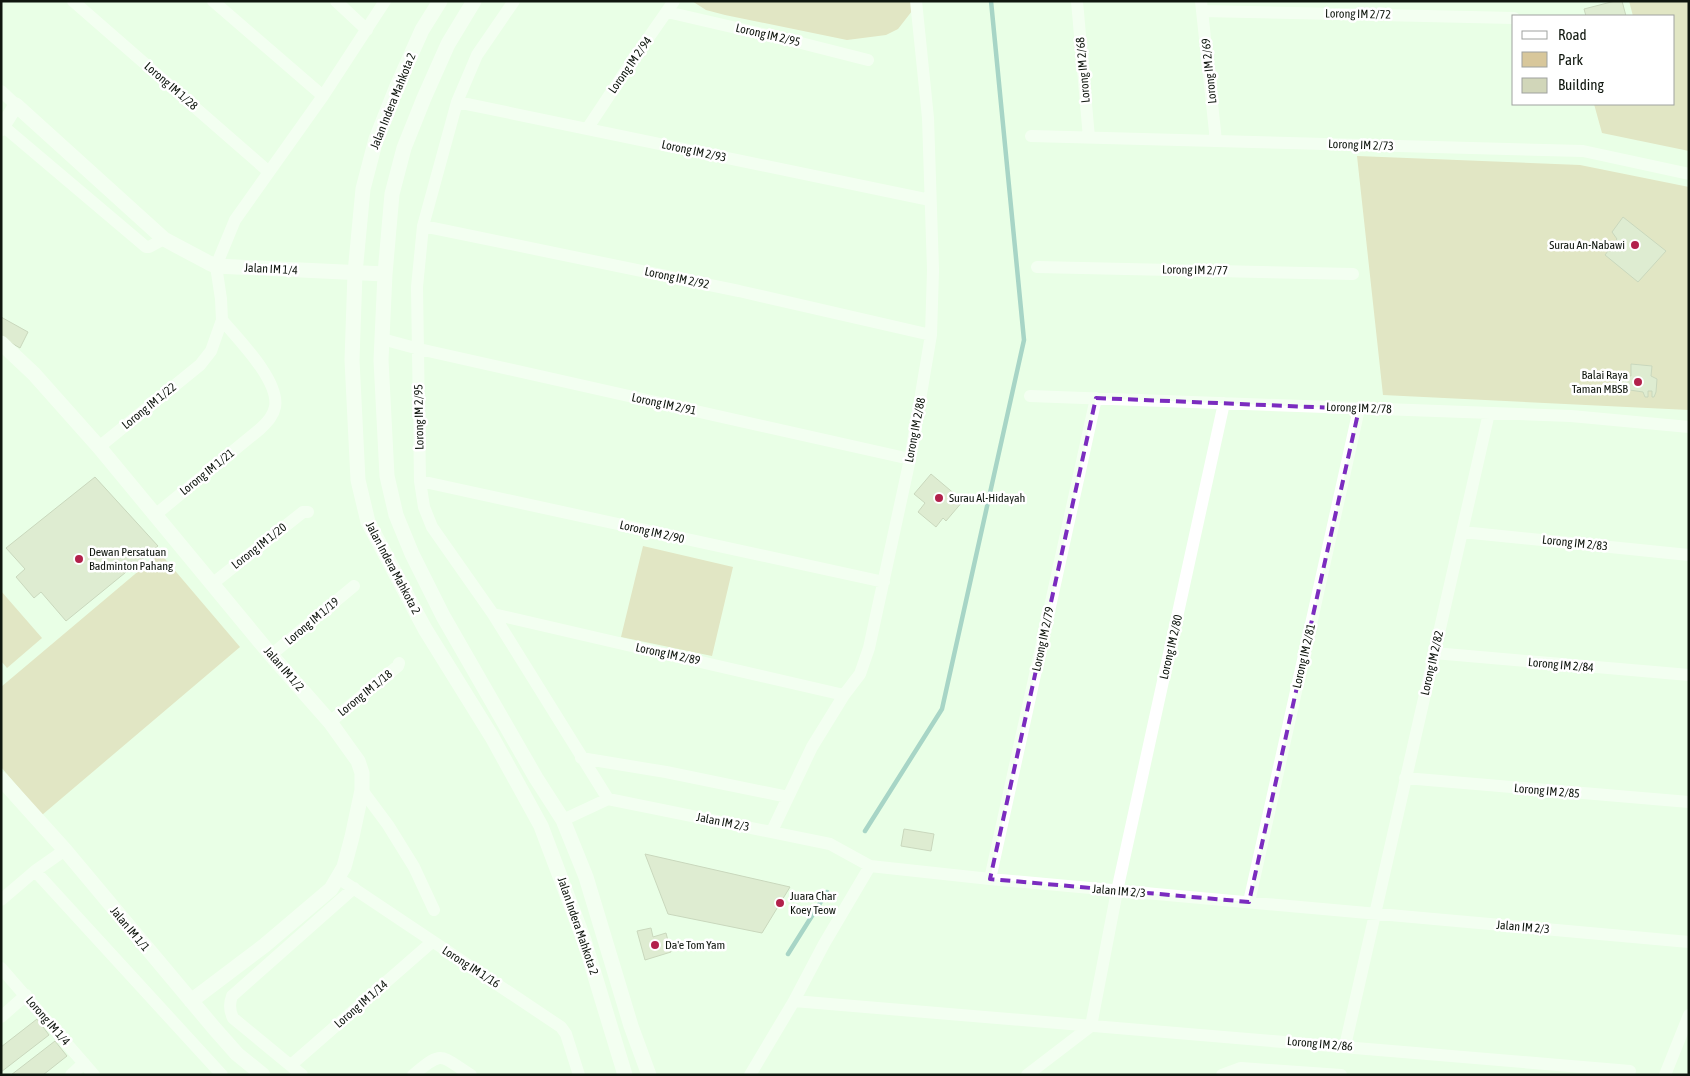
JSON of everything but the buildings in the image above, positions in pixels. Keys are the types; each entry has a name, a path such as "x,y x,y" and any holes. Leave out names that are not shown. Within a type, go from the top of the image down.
{"street":[{"name":"Lorong IM 1/28","path":"73,1 269,172"},
{"path":"213,1 323,96"},
{"path":"336,1 367,30"},
{"path":"222,320 222,299 216,266 235,220 323,96 385,1"},
{"name":"Jalan Indera Mahkota 2","path":"440,1 422,30 376,138 363,189 356,273 352,360 358,480 368,522 425,629 492,737 541,826 584,940 625,1075"},
{"name":"Jalan Indera Mahkota 2","path":"474,1 448,44 404,148 392,194 385,274 381,360 387,476 396,514 412,554 442,616 536,778 563,820 586,877 631,1026 649,1075"},
{"name":"Lorong IM 2/95","path":"514,1 477,56 457,102 423,226 417,287 420,481 424,507 432,527 493,614 608,799"},
{"name":"Lorong IM 2/88","path":"772,831 812,747 844,695 860,674 869,648 910,459 931,335 933,270 928,118 916,1"},
{"name":"Lorong IM 2/68","path":"1077,1 1089,138"},
{"name":"Lorong IM 2/72","path":"1202,6 1512,18"},
{"name":"Lorong IM 2/69","path":"1202,6 1216,142"},
{"name":"Lorong IM 2/95","path":"671,7 868,60"},
{"name":"Lorong IM 2/94","path":"587,129 671,7"},
{"name":"Jalan IM 1/4","path":"1,92 164,239 216,266 385,274"},
{"name":"Lorong IM 2/93","path":"457,102 930,200"},
{"path":"16,104 2,128 146,247 164,239"},
{"name":"Lorong IM 2/73","path":"1031,136 1584,152 1689,174"},
{"name":"Lorong IM 2/92","path":"423,226 730,289 931,335"},
{"name":"Lorong IM 2/77","path":"1037,266 1352,274"},
{"name":"Lorong IM 1/22","path":"99,447 200,365 211,351 222,320"},
{"name":"Lorong IM 1/21","path":"155,515 260,429 272,417 274,412 273,390 266,374 222,320"},
{"name":"Lorong IM 2/91","path":"382,339 419,349 910,459"},
{"name":"Jalan IM 1/2","path":"1,343 34,374 99,447 271,655 330,722 358,760 362,773 362,790 344,867 331,889 266,945 191,1001"},
{"name":"Lorong IM 2/78","path":"1030,396 1571,416 1689,427"},
{"name":"Lorong IM 2/79","path":"990,879 1096,398"},
{"name":"Lorong IM 2/80","path":"1091,1026 1117,891 1224,403"},
{"name":"Lorong IM 2/81","path":"1249,902 1359,408"},
{"name":"Lorong IM 2/82","path":"1345,1046 1489,413"},
{"name":"Lorong IM 2/90","path":"420,481 884,582"},
{"name":"Lorong IM 1/20","path":"212,584 303,512 308,512"},
{"name":"Lorong IM 2/83","path":"1462,532 1689,555"},
{"name":"Lorong IM 1/19","path":"271,655 354,586"},
{"name":"Lorong IM 2/89","path":"493,614 844,695"},
{"name":"Lorong IM 2/84","path":"1434,653 1689,675"},
{"name":"Lorong IM 1/18","path":"330,722 398,666 399,663"},
{"path":"581,758 666,772 788,797"},
{"name":"Lorong IM 2/85","path":"1405,778 1689,802"},
{"name":"Jalan IM 1/1","path":"1,779 65,850 237,1054 263,1075"},
{"path":"362,790 388,825 414,867 434,910"},
{"path":"563,820 608,799"},
{"name":"Jalan IM 2/3","path":"608,799 830,844 870,866 1117,891 1689,942"},
{"path":"1,900 35,871 65,850"},
{"path":"750,1075 870,866"},
{"path":"35,871 222,1075"},
{"name":"Lorong IM 1/16","path":"338,878 561,1027 566,1034 579,1075"},
{"path":"302,1075 233,1018 229,1003 232,996 354,888"},
{"name":"Lorong IM 1/14","path":"291,1065 432,942"},
{"name":"Lorong IM 1/4","path":"1,968 94,1075"},
{"path":"1,1017 26,995"},
{"name":"Lorong IM 2/86","path":"794,1001 1630,1071"},
{"path":"1665,1075 1689,1015"},
{"path":"1027,1075 1091,1026"},
{"path":"413,1075 433,1058 439,1057 446,1059 471,1075"},
{"path":"70,1075 84,1063"},
{"path":"1222,1075 1242,1068 1341,1075"}],"highlighted area":[{"path":"1096,398 1359,409 1249,902 990,879"}],"green space":[{"path":"692,1 911,1 912,11 898,29 886,35 847,40 725,15 706,10"},
{"path":"1629,1 1689,1 1689,151 1602,133 1594,105 1675,105 1675,15 1633,15"},
{"path":"1357,156 1580,165 1689,187 1689,410 1383,395"},
{"path":"643,546 733,567 712,656 621,637"},
{"path":"160,553 240,647 42,815 1,767 1,687"},
{"path":"1,591 42,638 7,668 1,661"}],"waterway":[{"path":"865,831 942,709 1024,340 991,1"},
{"path":"788,954 827,892"}],"place":[{"name":"Surau An-Nabawi","path":"1635,245"},
{"name":"Balai Raya Taman MBSB","path":"1638,382"},
{"name":"Surau Al-Hidayah","path":"939,498"},
{"name":"Dewan Persatuan Badminton Pahang","path":"79,559"},
{"name":"Juara Char Koey Teow","path":"780,903"},
{"name":"Da'e Tom Yam","path":"655,945"}]}
